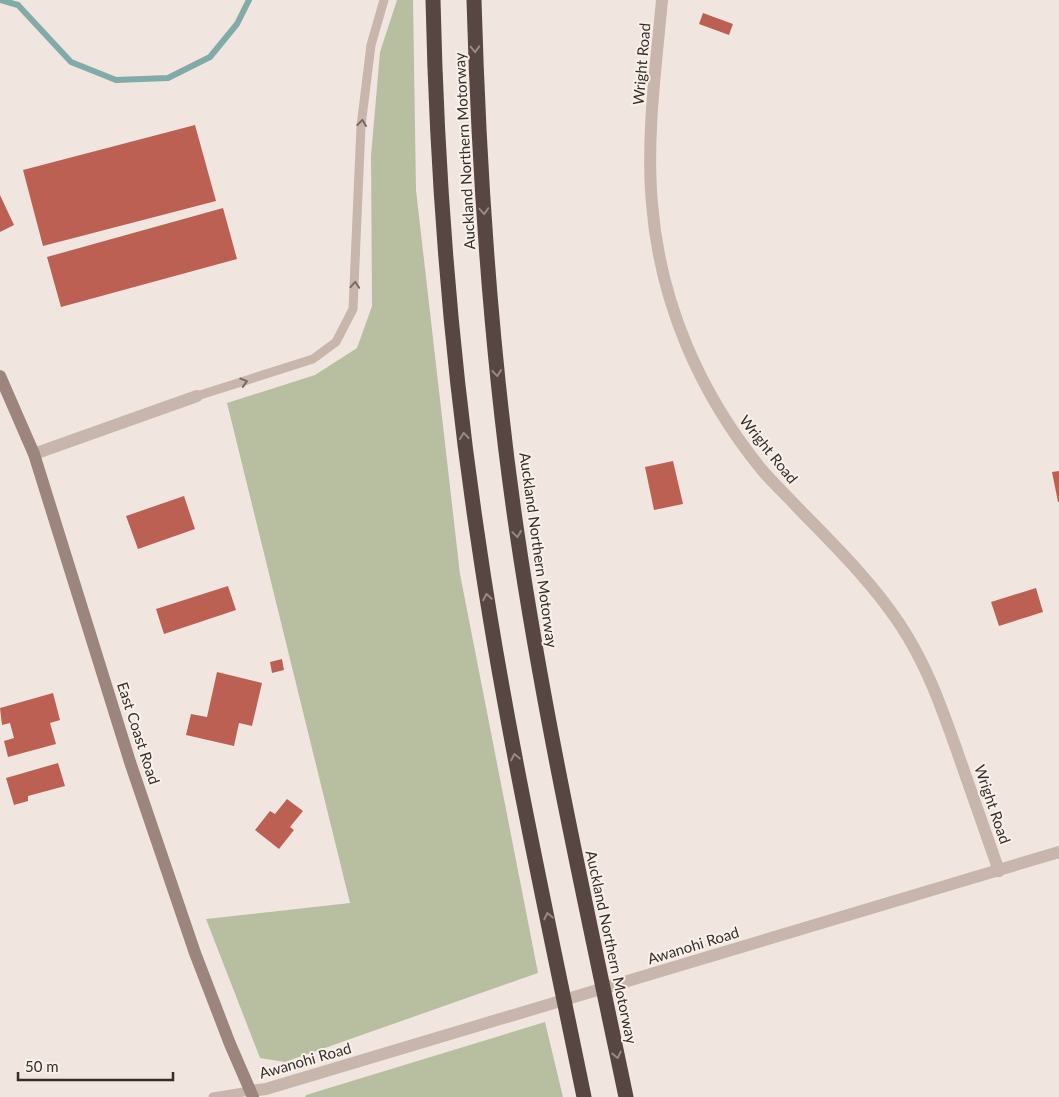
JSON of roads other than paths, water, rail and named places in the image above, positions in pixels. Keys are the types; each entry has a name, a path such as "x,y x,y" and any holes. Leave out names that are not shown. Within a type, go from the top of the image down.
{"highway":[{"name":"Auckland Northern Motorway","path":"433,0 443,227 458,386 475,519 502,688 584,1097"},
{"name":"Auckland Northern Motorway","path":"474,0 478,122 486,250 494,347 514,512 540,674 568,820 626,1097"}],"main road":[{"name":"East Coast Road","path":"0,376 34,454 130,762 211,997 251,1094"}],"street":[{"name":"Wright Road","path":"662,0 650,158 652,204 659,257 679,328 689,353 710,394 733,433 764,472 859,572 898,621 921,658 938,698 999,871"},
{"path":"34,454 198,396"},
{"name":"Awanohi Road","path":"251,1094 1059,852"}],"lane":[{"path":"198,396 313,360 336,342 353,309 361,126 371,44 384,0"},
{"path":"214,1097 251,1094"}],"waterway":[{"path":"0,0 18,5 71,62 116,80 168,78 210,57 237,24 249,0"}]}
